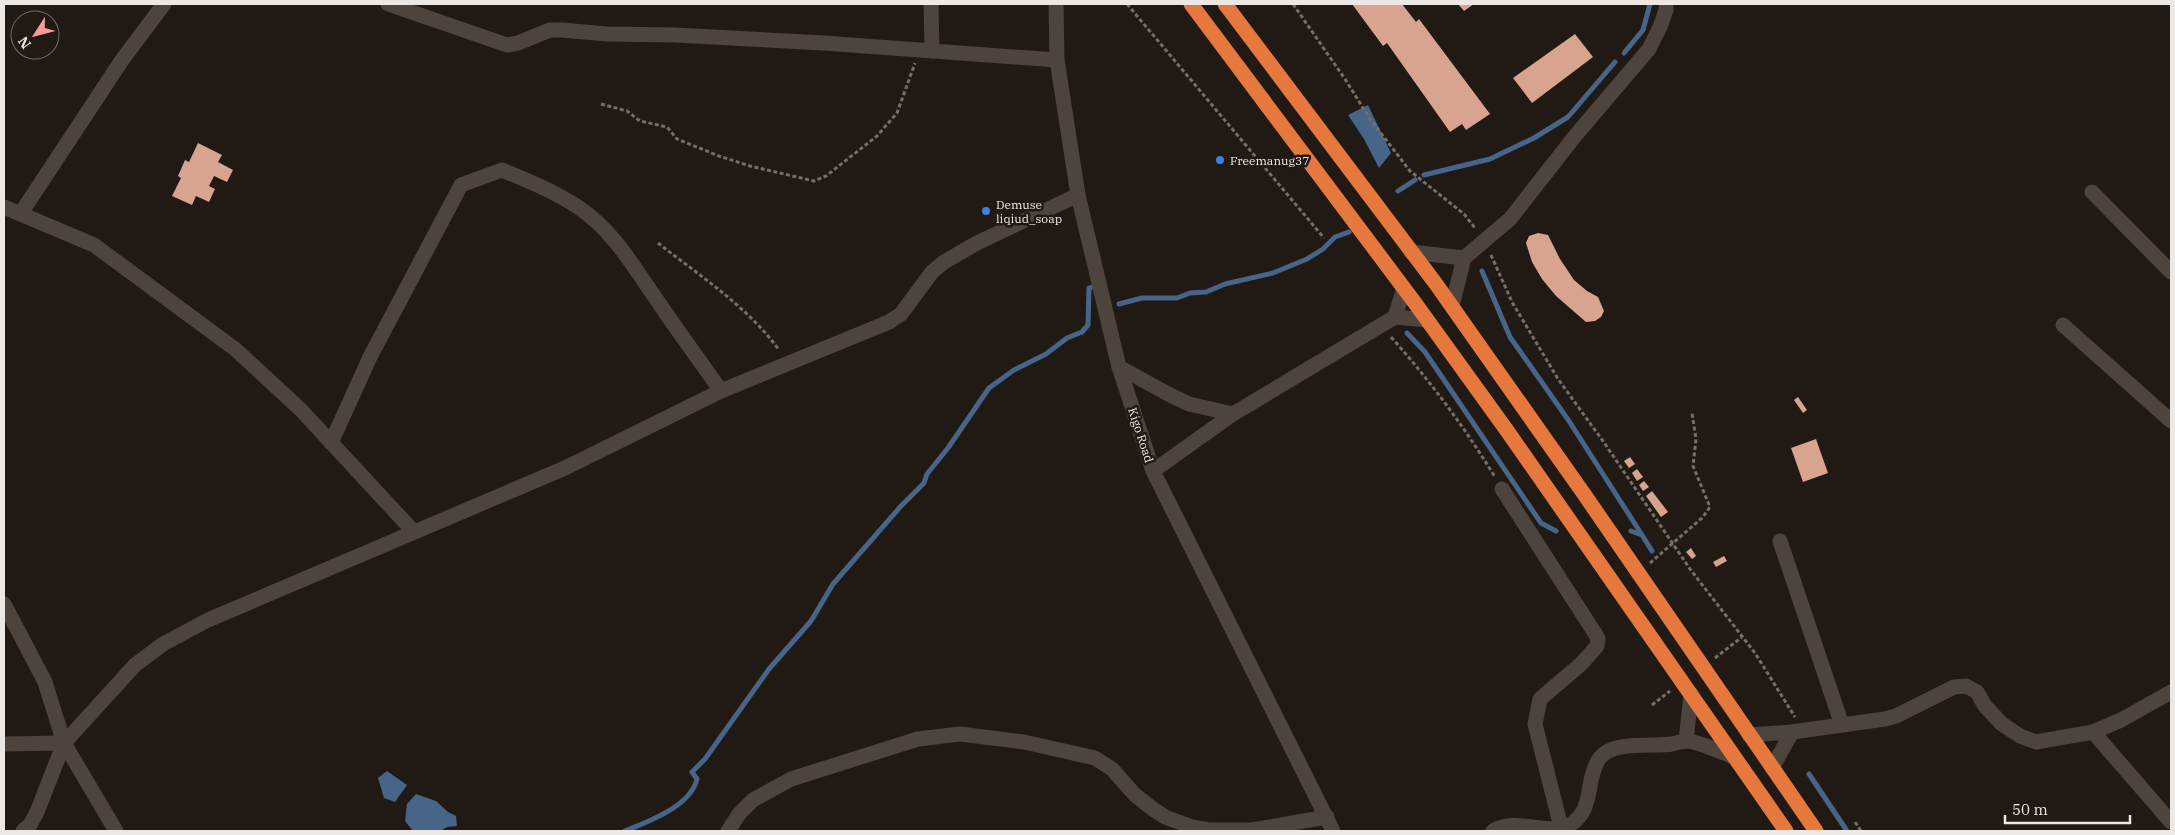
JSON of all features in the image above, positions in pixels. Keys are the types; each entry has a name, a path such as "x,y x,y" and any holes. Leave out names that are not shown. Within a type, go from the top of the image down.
{"highway":[{"path":"1191,4 1404,288 1508,432 1786,831"},
{"path":"1225,4 1452,306 1816,831"}],"street":[{"path":"21,213 122,60 164,4"},
{"path":"388,4 507,45 518,43 550,30 562,30 608,34 675,35 824,43 1057,60"},
{"path":"925,51 931,4"},
{"name":"Kigo Road","path":"1056,4 1057,60 1078,195 1119,367 1153,471 1333,831"},
{"path":"1452,306 1464,258 1510,219 1575,136 1649,49 1660,27 1666,10 1666,4"},
{"path":"331,443 370,357 461,185 502,170 547,189 579,208 605,231 630,258 657,301 722,391"},
{"path":"2092,192 2171,272"},
{"path":"23,831 30,825 37,812 64,743 135,665 163,644 208,620 565,468 722,391 889,322 901,314 932,272 944,262 977,243 1078,195"},
{"path":"4,207 94,245 236,349 301,410 414,532"},
{"path":"1411,252 1464,258"},
{"path":"1395,317 1404,288"},
{"path":"1153,471 1233,414 1395,317 1427,320"},
{"path":"2063,325 2171,420"},
{"path":"1119,367 1189,404 1233,414"},
{"path":"1502,489 1598,638 1597,646 1581,664 1540,699 1538,708 1536,724 1562,830"},
{"path":"1780,541 1842,725"},
{"path":"4,604 46,682 64,743 116,831"},
{"path":"1749,735 1798,731 1896,716 1954,687 1966,686 1977,692 1985,706 2002,724 2020,736 2036,742 2093,732 2121,720 2171,692"},
{"path":"1686,741 1691,694"},
{"path":"1772,768 1798,731"},
{"path":"2093,732 2171,822"},
{"path":"728,831 753,800 791,779 918,739 960,734 1024,742 1096,758 1112,769 1135,795 1153,809 1165,817 1192,827 1209,830 1252,830 1327,817"},
{"path":"1493,831 1507,826 1562,830 1584,813 1599,759 1605,754 1620,748 1686,741 1734,756"},
{"path":"4,744 64,743"}],"path":[{"path":"1127,4 1324,238"},
{"path":"1293,4 1370,119 1410,171 1464,214 1485,241 1512,302 1558,379 1604,441 1673,544 1755,653 1798,731"},
{"path":"601,104 627,111 640,121 667,127 677,139 719,156 750,166 814,180 826,176 877,136 897,113 912,75 925,51"},
{"path":"658,243 736,305 769,337 788,363"},
{"path":"1381,326 1420,370 1467,430 1502,489"},
{"path":"1637,572 1673,544 1702,518 1710,507 1693,466 1696,439 1692,413"},
{"path":"1652,705 1673,688"},
{"path":"1855,822 1861,831"}],"water":[{"path":"1368,105 1391,153 1379,168 1364,139 1348,115"},
{"path":"387,771 407,785 395,802 384,798 378,778"},
{"path":"416,794 436,801 448,812 456,816 457,826 447,827 441,831 413,831 405,821 407,804"}],"building":[{"path":"1352,4 1402,4 1416,22 1419,19 1490,114 1466,130 1462,124 1450,132 1387,43 1383,46"},
{"path":"1458,4 1474,4 1464,11"},
{"path":"1575,34 1593,57 1532,103 1513,78"},
{"path":"198,143 222,155 218,162 233,170 227,182 214,176 209,186 215,189 209,202 196,196 192,205 172,196 181,178 178,176 185,160 189,162"},
{"path":"1538,233 1548,235 1560,259 1574,280 1598,297 1604,311 1601,317 1595,321 1586,322 1556,296 1542,279 1532,262 1526,243 1529,236"},
{"path":"1798,397 1807,410 1803,413 1794,400"},
{"path":"1816,439 1828,473 1803,482 1791,448"},
{"path":"1630,457 1635,464 1629,468 1624,461"},
{"path":"1637,469 1643,477 1637,481 1632,473"},
{"path":"1644,481 1649,487 1643,491 1639,485"},
{"path":"1652,491 1668,512 1661,517 1646,496"},
{"path":"1691,548 1696,556 1692,559 1686,552"},
{"path":"1724,556 1727,561 1716,567 1713,562"}],"waterway":[{"path":"1624,53 1643,30 1650,4"},
{"path":"1424,175 1490,159 1534,138 1568,117 1615,62"},
{"path":"1398,191 1415,180"},
{"path":"1119,304 1142,298 1177,298 1190,293 1206,292 1225,284 1273,273 1307,259 1323,249 1335,237 1349,232"},
{"path":"1482,271 1510,337 1569,421 1642,535"},
{"path":"625,831 667,812 678,805 693,789 697,779 692,772 705,759 769,669 811,621 833,584 901,506 924,483 927,474 948,448 989,388 1014,370 1046,354 1067,338 1082,332 1088,325 1089,288 1095,286"},
{"path":"1407,333 1425,352 1541,523 1556,531"},
{"path":"1631,531 1642,535 1652,551"},
{"path":"1809,774 1847,831"}],"place":[{"name":"Freemanug37","path":"1220,160"},
{"name":"Demuse liqiud_soap","path":"986,211"}]}
